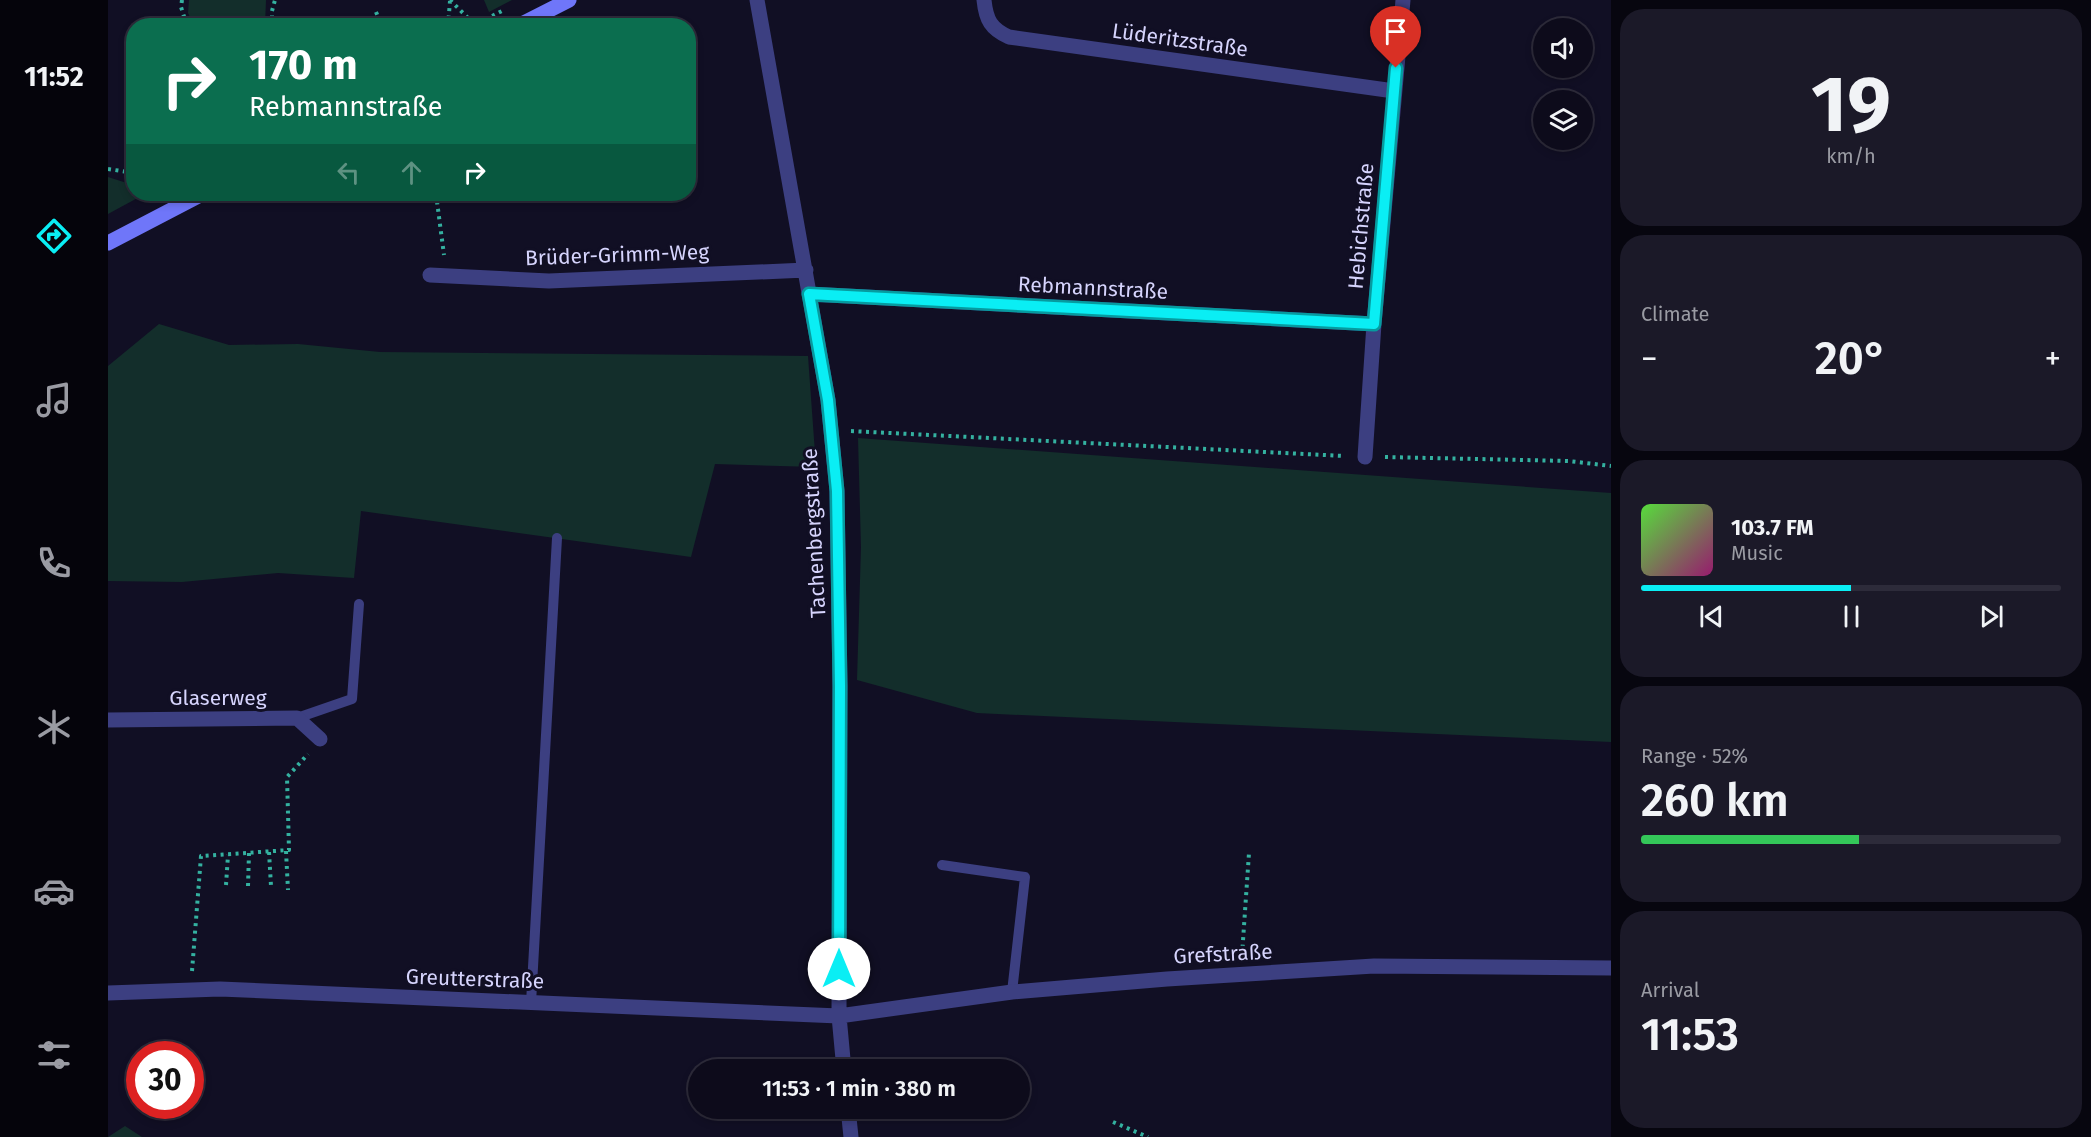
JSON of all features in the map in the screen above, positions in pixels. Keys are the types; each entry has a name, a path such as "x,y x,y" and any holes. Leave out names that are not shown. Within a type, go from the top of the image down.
{"main road":[{"path":"534,18 569,0"},
{"path":"108,243 189,201"}],"street":[{"name":"Tachenbergstraße","path":"757,0 828,400 837,491 840,686 839,1016 843,1059"},
{"name":"Lüderitzstraße","path":"984,0 991,27 1009,37 1394,91"},
{"name":"Hebichstraße","path":"1365,457 1374,324 1403,0"},
{"name":"Brüder-Grimm-Weg","path":"430,275 549,281 806,270"},
{"name":"Rebmannstraße","path":"809,294 1374,324"},
{"name":"Glaserweg","path":"108,720 297,718"},
{"path":"297,718 320,740"},
{"name":"Grefstraße","path":"839,1016 1012,992 1240,974 1374,966 1611,968"},
{"name":"Greutterstraße","path":"108,993 220,989 839,1016"},
{"path":"849,1119 851,1137"}],"lane":[{"path":"531,1003 557,538"},
{"path":"297,718 352,699 359,603"},
{"path":"942,865 1025,877 1012,992"}],"path":[{"path":"182,0 181,7 184,18"},
{"path":"272,18 275,0"},
{"path":"450,0 468,18"},
{"path":"449,18 450,0"},
{"path":"488,18 514,5"},
{"path":"376,12 379,18"},
{"path":"108,169 126,172"},
{"path":"437,201 447,276"},
{"path":"830,430 1365,457 1558,460 1611,466"},
{"path":"288,890 287,777 320,740"},
{"path":"190,990 201,856 286,851"},
{"path":"269,852 271,886"},
{"path":"248,886 249,853"},
{"path":"1240,974 1249,853"},
{"path":"226,885 228,855"},
{"path":"1113,1122 1148,1137"}],"green space":[{"path":"189,0 266,0 265,18 190,18 188,13"},
{"path":"484,0 512,0 489,12"},
{"path":"108,177 126,183 126,201 132,201 108,214"},
{"path":"159,324 229,345 298,344 380,352 808,356 816,467 715,464 691,557 361,511 354,578 278,573 182,582 108,581 108,366"},
{"path":"858,438 1611,493 1611,742 977,713 857,680 861,547"},
{"path":"125,1126 142,1137 108,1137"}],"route":[{"path":"839,969 840,686 837,491 828,400 809,294 1374,324 1396,68"}]}
